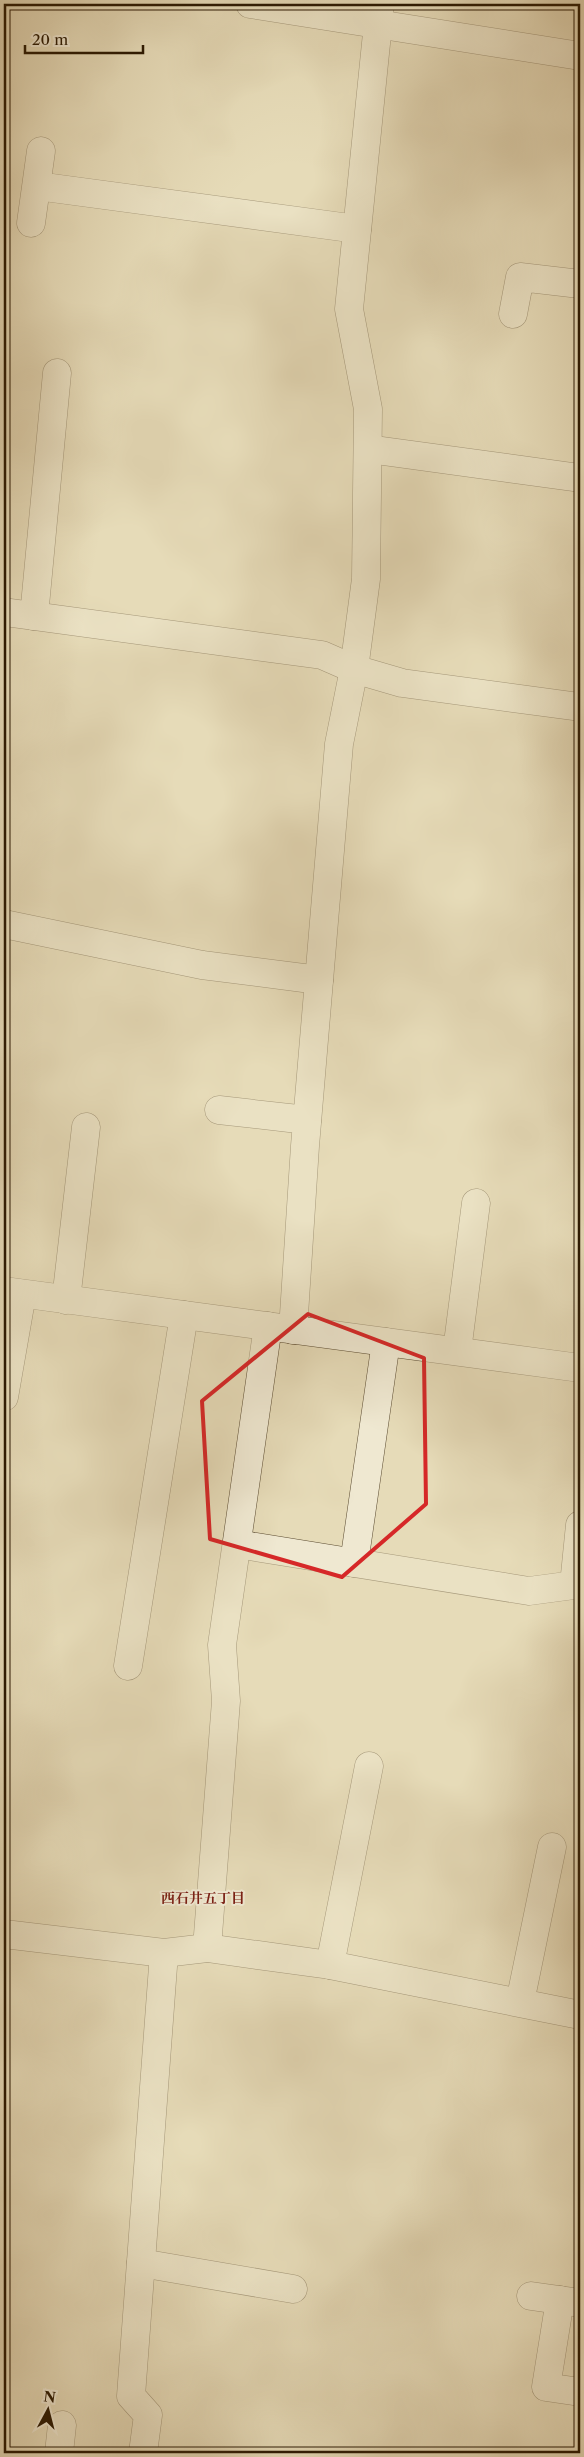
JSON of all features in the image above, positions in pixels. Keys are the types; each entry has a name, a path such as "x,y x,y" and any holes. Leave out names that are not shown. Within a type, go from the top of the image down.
{"street":[{"path":"250,4 379,14 580,56"},
{"path":"207,1948 226,1701 222,1645 237,1544 281,1328 307,1120 339,744 354,669 366,579 368,409 350,309 379,14"},
{"path":"31,223 41,151"},
{"path":"37,186 357,230"},
{"path":"514,314 520,277 580,284"},
{"path":"34,616 58,373"},
{"path":"368,449 580,478"},
{"path":"4,612 322,655 354,669 402,682 580,707"},
{"path":"4,924 202,965 319,980"},
{"path":"219,1110 307,1120"},
{"path":"66,1300 86,1127"},
{"path":"457,1351 476,1203"},
{"path":"4,1397 13,1292 580,1368"},
{"path":"128,1666 184,1315"},
{"path":"354,1563 386,1342"},
{"path":"237,1544 529,1591 574,1585 580,1526"},
{"path":"330,1965 369,1766"},
{"path":"520,2002 552,1847"},
{"path":"4,1934 164,1953 207,1948 330,1965 580,2015"},
{"path":"143,2453 148,2416 131,2396 164,1953"},
{"path":"141,2263 293,2289"},
{"path":"531,2296 570,2301 546,2387 580,2392"},
{"path":"59,2453 62,2425"}],"highlighted area":[{"path":"308,1314 424,1358 426,1504 342,1577 210,1539 202,1401"}],"district":[{"name":"西石井五丁目","path":"203,1898"}]}
